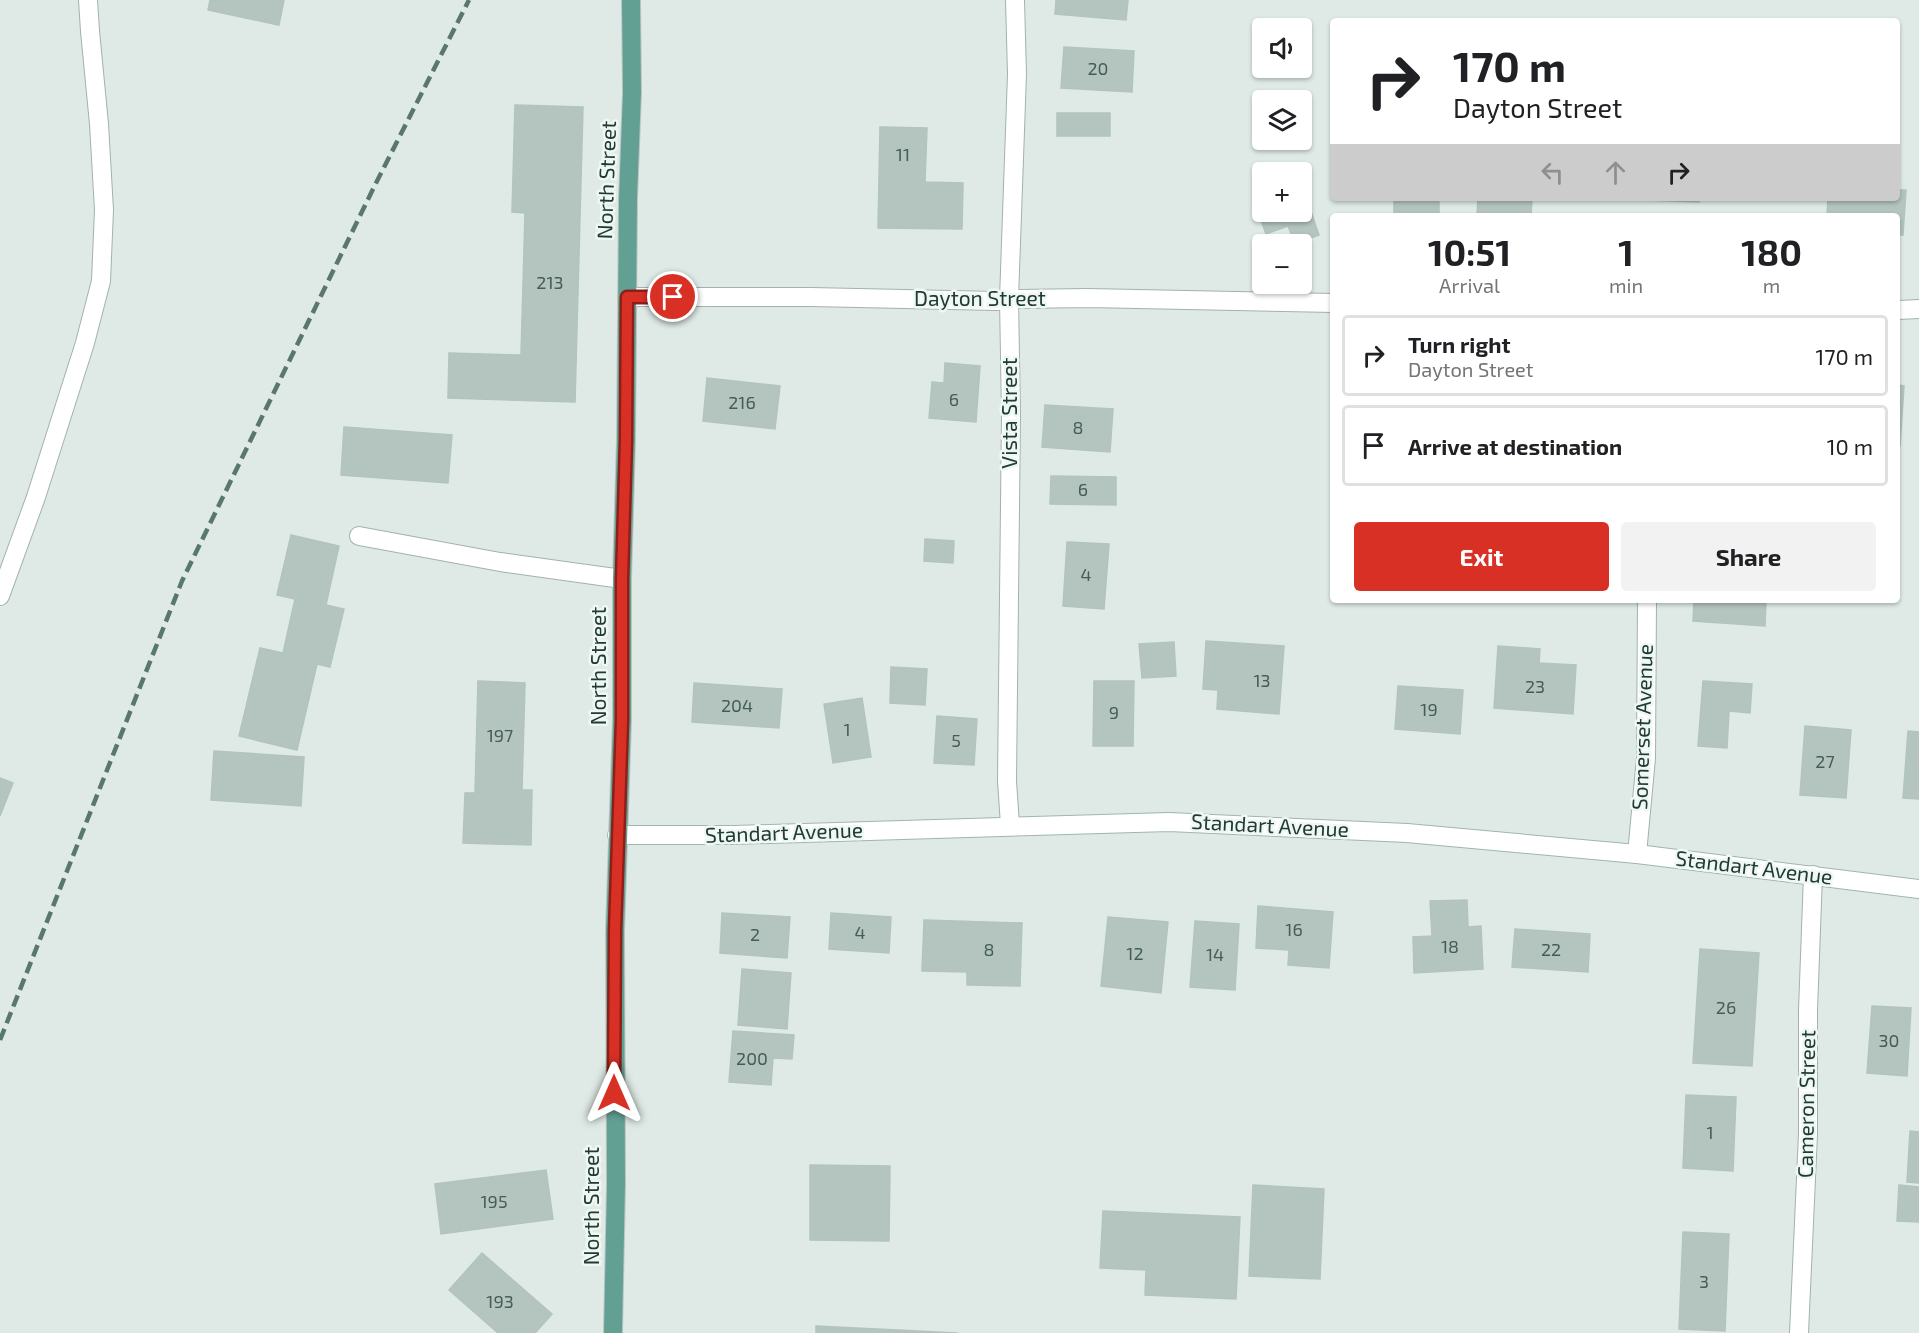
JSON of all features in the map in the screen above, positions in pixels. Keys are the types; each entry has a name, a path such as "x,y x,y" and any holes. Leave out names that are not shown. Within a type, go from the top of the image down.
{"main road":[{"name":"North Street","path":"613,1333 616,1184 615,943 622,720 628,199 632,92 631,0"}],"street":[{"path":"0,596 36,497 85,343 101,281 104,210 88,0"},
{"name":"Vista Street","path":"1010,825 1007,781 1010,299 1017,74 1015,0"},
{"name":"Dayton Street","path":"627,297 800,297 997,301 1088,298 1330,303"},
{"path":"1900,310 1919,309"},
{"path":"359,536 500,562 622,579"},
{"name":"Somerset Avenue","path":"1637,854 1646,758 1647,603"},
{"name":"Standart Avenue","path":"617,835 734,835 1169,822 1407,833 1637,854 1919,889"},
{"name":"Cameron Street","path":"1799,1333 1808,1134 1808,1010 1813,875"}],"building":[{"path":"210,0 284,0 279,25 208,10"},
{"path":"1056,0 1128,0 1126,20 1055,14"},
{"path":"1064,47 1134,51 1132,92 1061,88"},
{"path":"515,105 583,107 575,402 448,398 449,353 521,355 525,213 512,212"},
{"path":"1057,113 1110,113 1110,136 1057,136"},
{"path":"880,127 927,128 925,182 963,183 962,229 878,228"},
{"path":"1900,190 1906,190 1903,235 1900,235 1900,213 1827,213 1828,201 1900,201"},
{"path":"1394,201 1439,201 1439,213 1394,213"},
{"path":"1478,201 1532,201 1531,213 1477,213"},
{"path":"1312,215 1319,235 1312,238 1312,234 1291,234 1288,226 1266,234 1262,223 1312,222"},
{"path":"945,363 980,366 976,422 929,418 932,382 944,383"},
{"path":"707,378 780,386 775,429 703,421"},
{"path":"1900,385 1904,386 1900,446"},
{"path":"1045,405 1113,409 1110,452 1042,447"},
{"path":"344,427 452,435 448,483 341,475"},
{"path":"1051,476 1116,477 1116,505 1050,504"},
{"path":"291,535 339,546 326,605 344,609 330,667 317,664 297,750 239,736 260,648 283,653 295,599 277,595"},
{"path":"925,539 954,541 953,563 924,561"},
{"path":"1067,542 1109,544 1104,609 1063,606"},
{"path":"1694,603 1766,603 1765,626 1693,621"},
{"path":"1206,641 1284,646 1279,714 1217,709 1218,690 1203,689"},
{"path":"1174,642 1176,676 1142,678 1139,644"},
{"path":"1498,646 1540,649 1539,663 1576,665 1573,714 1494,708"},
{"path":"891,667 927,669 925,705 890,703"},
{"path":"478,681 525,683 522,790 532,790 531,845 463,843 465,793 475,793"},
{"path":"1094,681 1134,681 1133,746 1093,746"},
{"path":"1703,681 1752,684 1750,713 1729,711 1727,748 1698,746"},
{"path":"694,683 782,689 779,728 692,722"},
{"path":"1398,686 1463,690 1460,734 1395,729"},
{"path":"862,698 871,757 833,763 824,704"},
{"path":"937,716 977,719 974,765 934,763"},
{"path":"1805,726 1851,730 1846,798 1800,795"},
{"path":"1908,731 1919,732 1919,799 1903,798"},
{"path":"214,751 304,757 301,806 211,800"},
{"path":"0,778 13,783 0,816"},
{"path":"1467,900 1468,927 1481,926 1483,969 1414,973 1413,937 1432,936 1430,901"},
{"path":"1258,906 1333,912 1329,968 1288,965 1289,950 1256,948"},
{"path":"722,913 790,917 787,958 720,953"},
{"path":"831,913 891,917 889,953 829,949"},
{"path":"1108,917 1168,922 1161,993 1101,986"},
{"path":"924,920 1022,923 1020,986 967,985 967,972 922,971"},
{"path":"1195,921 1239,924 1235,990 1190,987"},
{"path":"1515,929 1590,934 1588,972 1512,967"},
{"path":"1700,949 1759,953 1752,1066 1693,1063"},
{"path":"742,969 791,973 787,1029 738,1025"},
{"path":"1872,1006 1911,1008 1907,1076 1867,1073"},
{"path":"733,1031 794,1035 792,1059 773,1058 771,1085 729,1082"},
{"path":"1686,1095 1736,1097 1733,1171 1683,1168"},
{"path":"1910,1131 1919,1132 1919,1183 1907,1182"},
{"path":"810,1165 890,1166 889,1241 810,1240"},
{"path":"546,1170 553,1219 441,1234 435,1184"},
{"path":"1253,1185 1324,1189 1320,1279 1249,1276"},
{"path":"1899,1185 1919,1187 1919,1222 1897,1221"},
{"path":"1103,1211 1240,1217 1236,1299 1145,1295 1146,1270 1100,1268"},
{"path":"1683,1232 1729,1234 1725,1331 1679,1329"},
{"path":"482,1253 552,1314 535,1333 498,1333 449,1290"},
{"path":"816,1326 958,1333 816,1333"}],"railway":[{"path":"0,1040 182,581 375,185 469,0"}],"route":[{"path":"614,1093 617,835 622,720 627,297 673,297"}]}
